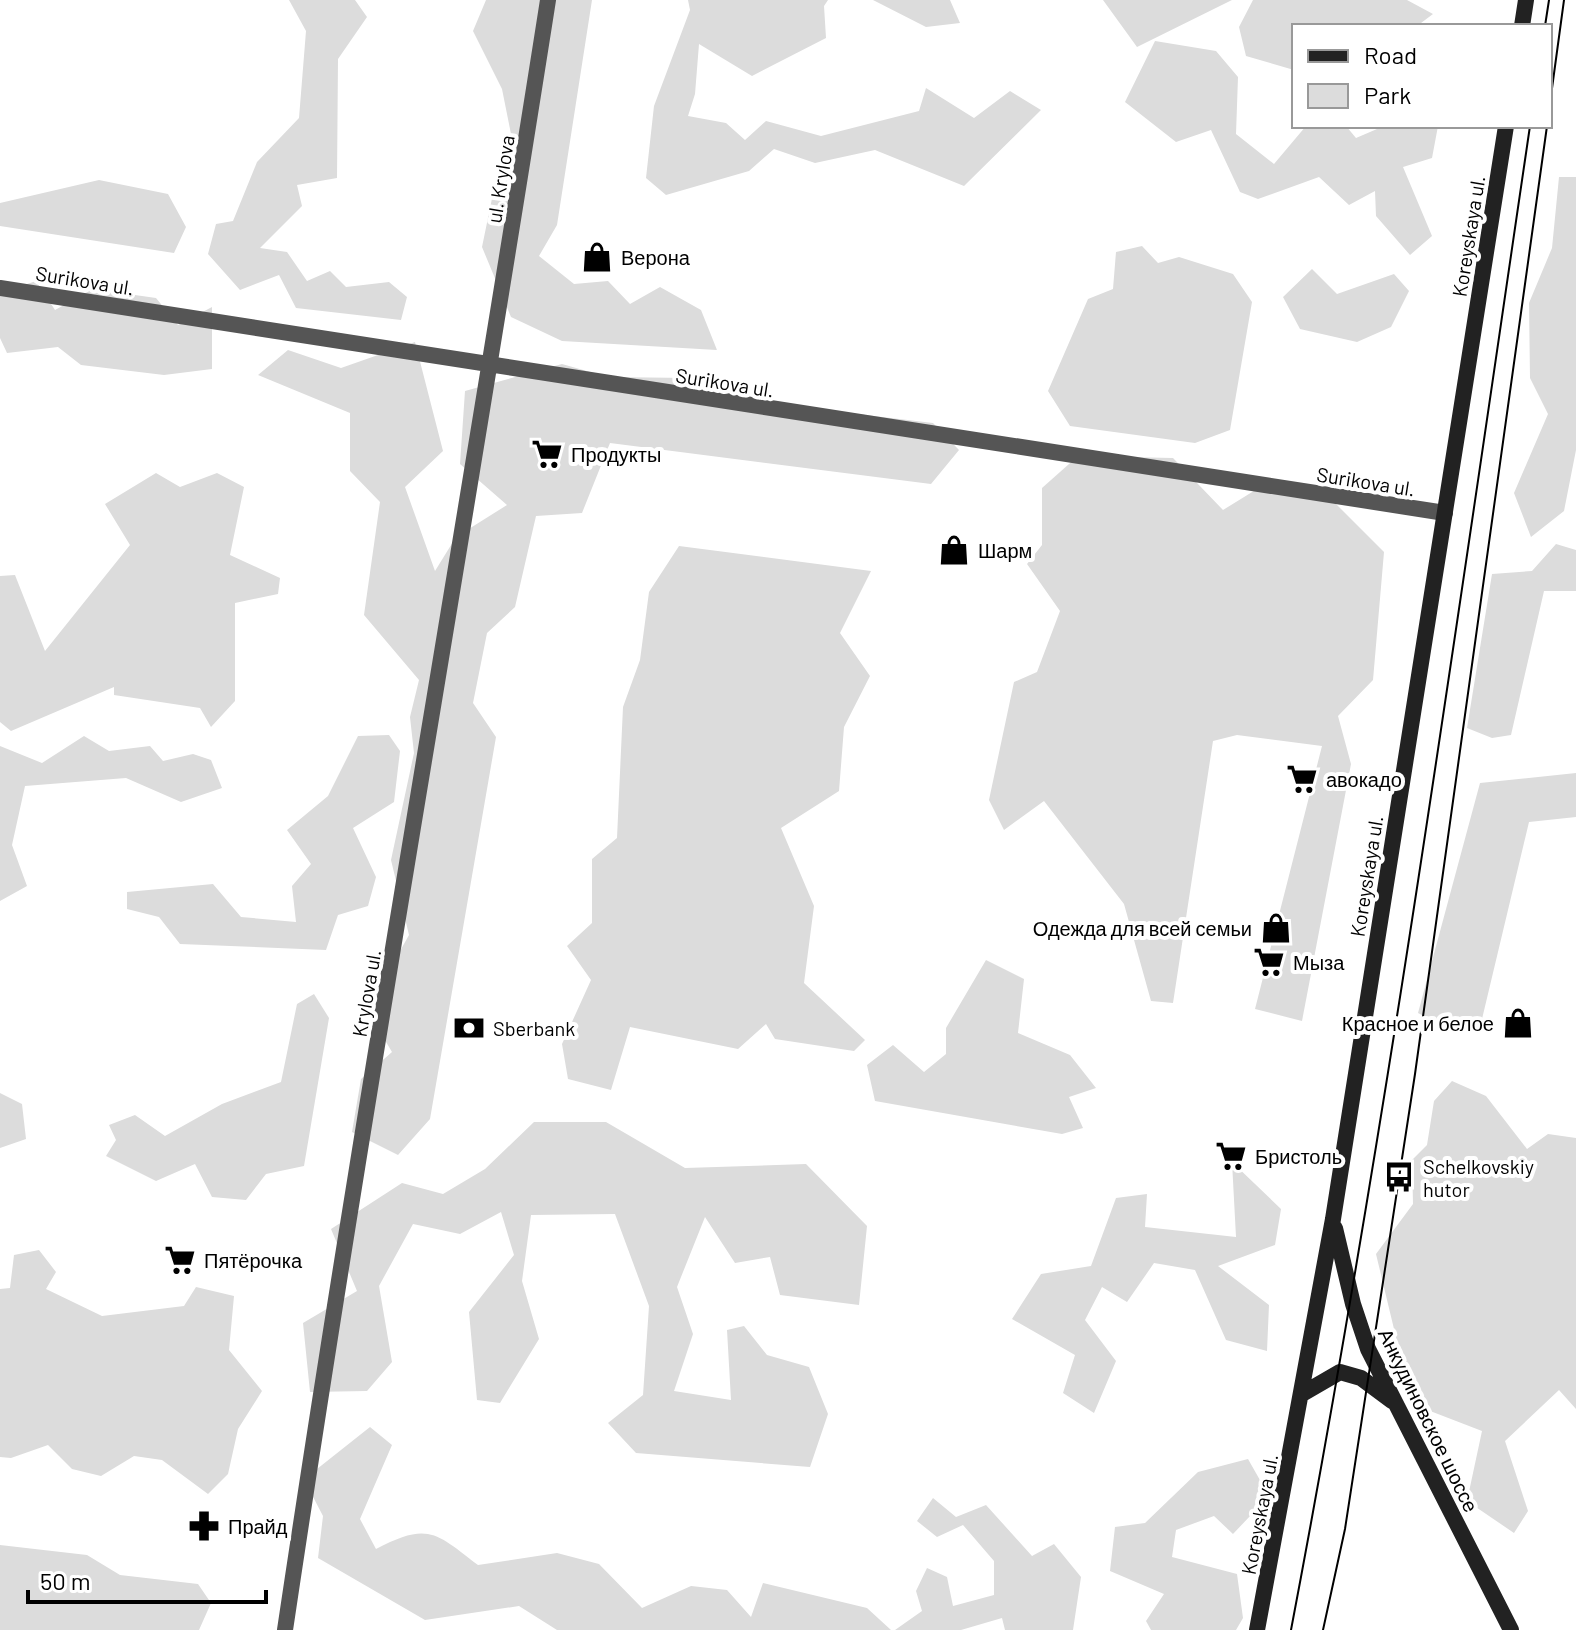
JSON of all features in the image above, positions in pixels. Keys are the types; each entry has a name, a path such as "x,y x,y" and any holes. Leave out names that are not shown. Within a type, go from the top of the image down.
{"street":[{"name":"ul. Krylova","path":"491,364 548,0"},
{"path":"1522,24 1526,0"},
{"name":"Koreyskaya ul.","path":"1257,1630 1333,1219 1506,128"},
{"name":"Surikova ul.","path":"0,288 1445,513"},
{"name":"Krylova ul.","path":"285,1630 357,1162 491,364"},
{"name":"Анкудиновское шоссе","path":"1333,1219 1353,1304 1368,1349 1511,1630"},
{"path":"1302,1394 1340,1372 1361,1378 1396,1404"}],"green space":[{"path":"289,0 355,0 367,17 338,59 337,178 297,185 302,206 260,248 287,252 307,281 330,271 346,287 389,282 407,297 401,320 296,308 279,275 240,290 208,254 216,224 233,221 257,162 299,118 306,31"},
{"path":"486,0 592,0 557,225 539,256 574,284 608,281 630,304 660,287 701,310 717,350 562,341 511,317 482,247 496,179 511,134 502,89 473,31"},
{"path":"688,0 828,0 824,6 826,38 752,76 699,44 695,94 688,116 726,123 745,140 766,121 821,136 919,111 926,88 974,118 1010,91 1041,110 964,186 875,150 815,163 774,149 749,171 666,195 646,178 654,106 690,10"},
{"path":"873,0 950,0 960,23 926,27"},
{"path":"1103,0 1232,0 1137,47"},
{"path":"1253,0 1407,0 1433,14 1420,24 1292,24 1292,69 1246,56 1239,27"},
{"path":"1155,41 1216,51 1238,77 1236,134 1274,164 1304,128 1348,128 1356,138 1379,128 1438,128 1432,158 1403,167 1432,236 1410,255 1376,216 1375,191 1349,205 1319,177 1258,199 1240,192 1211,130 1176,142 1125,102"},
{"path":"1559,177 1576,177 1576,450 1564,511 1531,537 1514,493 1548,414 1530,378 1529,303 1552,248"},
{"path":"99,180 168,194 186,227 174,253 0,226 0,203"},
{"path":"1142,246 1158,263 1179,257 1233,274 1252,302 1230,430 1195,443 1070,426 1048,391 1088,299 1113,289 1116,252"},
{"path":"1312,269 1337,294 1394,274 1409,291 1391,327 1357,342 1300,329 1283,297"},
{"path":"36,281 55,310 93,289 156,298 178,325 212,307 212,369 164,375 81,365 58,347 7,353 0,338 0,293"},
{"path":"415,342 443,451 405,487 435,571 456,537 507,505 460,464 465,391 562,364 608,377 690,378 722,398 933,423 959,450 931,484 610,443 582,513 536,516 515,607 487,633 473,703 496,737 430,1119 398,1155 352,1132 361,1079 392,1052 367,1010 409,935 391,860 414,753 410,717 419,680 364,615 380,502 350,471 350,413 258,375 288,350 341,368"},
{"path":"1078,456 1173,458 1223,510 1270,481 1319,487 1384,552 1373,680 1338,716 1351,764 1302,1021 1255,1009 1322,746 1237,735 1213,741 1173,1003 1151,1001 1124,904 1044,801 1004,830 989,800 1014,682 1037,672 1060,611 1027,564 1042,545 1042,488"},
{"path":"156,473 180,487 217,473 244,487 230,555 280,578 278,594 235,603 235,701 211,727 200,708 114,695 114,687 11,731 0,722 0,576 15,575 45,651 130,545 105,504"},
{"path":"1556,544 1576,550 1576,591 1544,591 1511,735 1492,738 1467,728 1492,574 1532,571"},
{"path":"679,546 871,571 840,633 870,676 844,727 839,791 781,828 814,906 804,983 865,1040 854,1051 775,1039 766,1024 738,1049 630,1027 611,1090 568,1079 562,1044 591,980 567,946 592,923 592,859 617,838 623,707 640,660 649,592"},
{"path":"389,735 400,751 394,802 353,828 376,877 368,906 338,915 326,950 180,944 159,917 127,909 127,892 213,884 241,917 296,922 292,886 311,864 287,830 328,796 358,736"},
{"path":"84,736 109,751 150,746 163,761 193,754 211,760 222,788 181,802 126,778 25,786 12,845 27,886 0,901 0,746 42,763"},
{"path":"1576,773 1576,817 1529,822 1482,1019 1455,1032 1418,1013 1480,783"},
{"path":"986,960 1024,979 1018,1033 1070,1055 1096,1088 1069,1097 1083,1128 1062,1134 875,1101 867,1065 893,1045 924,1072 946,1054 946,1028"},
{"path":"314,994 329,1018 304,1166 266,1174 246,1200 212,1197 195,1164 156,1181 106,1156 116,1140 109,1125 135,1115 165,1136 222,1104 281,1082 297,1004"},
{"path":"1452,1081 1486,1096 1527,1149 1548,1134 1576,1138 1576,1409 1559,1390 1505,1441 1528,1511 1514,1533 1467,1501 1482,1431 1412,1404 1376,1254 1413,1204 1412,1160 1427,1145 1434,1101"},
{"path":"0,1093 22,1104 26,1139 0,1148"},
{"path":"534,1122 606,1122 685,1168 806,1164 867,1226 859,1305 780,1295 770,1257 735,1263 705,1217 677,1287 693,1334 674,1391 731,1400 727,1330 744,1326 767,1355 809,1367 828,1414 810,1467 636,1453 608,1423 643,1395 649,1306 615,1214 531,1215 522,1281 539,1339 500,1403 477,1400 469,1312 514,1255 501,1212 460,1234 413,1224 379,1286 392,1362 367,1391 310,1392 303,1323 357,1291 331,1229 402,1183 443,1194 485,1169"},
{"path":"1232,1162 1281,1209 1275,1245 1218,1266 1269,1305 1267,1351 1226,1340 1195,1270 1154,1263 1127,1302 1102,1287 1085,1320 1116,1361 1094,1413 1063,1393 1075,1355 1012,1319 1041,1274 1091,1266 1116,1198 1147,1194 1145,1227 1236,1237"},
{"path":"39,1250 56,1272 46,1289 102,1316 184,1306 196,1287 234,1296 229,1350 262,1391 238,1429 228,1474 208,1494 162,1460 134,1456 101,1476 72,1469 48,1445 11,1458 0,1457 0,1289 10,1288 14,1255"},
{"path":"370,1427 392,1445 360,1519 376,1549 420,1533 441,1538 478,1565 557,1553 599,1564 642,1608 691,1586 727,1590 751,1617 763,1583 867,1608 891,1630 557,1630 519,1606 425,1620 318,1558 323,1516 310,1491 317,1469"},
{"path":"1248,1459 1269,1496 1233,1534 1214,1516 1176,1530 1172,1557 1237,1574 1243,1618 1236,1630 1151,1630 1146,1621 1164,1594 1110,1571 1115,1527 1145,1523 1198,1472"},
{"path":"933,1498 956,1517 986,1505 1032,1556 1054,1544 1081,1577 1073,1630 1005,1630 1002,1618 961,1630 895,1630 922,1611 916,1591 927,1568 947,1577 953,1606 994,1595 994,1561 963,1525 937,1537 917,1521"},
{"path":"0,1545 87,1555 120,1575 198,1584 211,1603 199,1630 0,1630"}],"tram line":[{"path":"1545,24 1549,0"},
{"path":"1552,88 1564,0"},
{"path":"1291,1630 1326,1443 1389,1067 1530,128"},
{"path":"1323,1630 1345,1529 1415,1074 1547,128"}],"place":[{"name":"Верона","path":"597,257"},
{"name":"Продукты","path":"547,454"},
{"name":"Шарм","path":"954,550"},
{"name":"авокадо","path":"1302,779"},
{"name":"Одежда для всей семьи","path":"1276,928"},
{"name":"Мыза","path":"1269,962"},
{"name":"Красное и белое","path":"1518,1023"},
{"name":"Sberbank","path":"469,1028"},
{"name":"Бристоль","path":"1231,1156"},
{"name":"Schelkovskiy hutor","path":"1399,1177"},
{"name":"Пятёрочка","path":"180,1260"},
{"name":"Прайд","path":"204,1526"}]}
